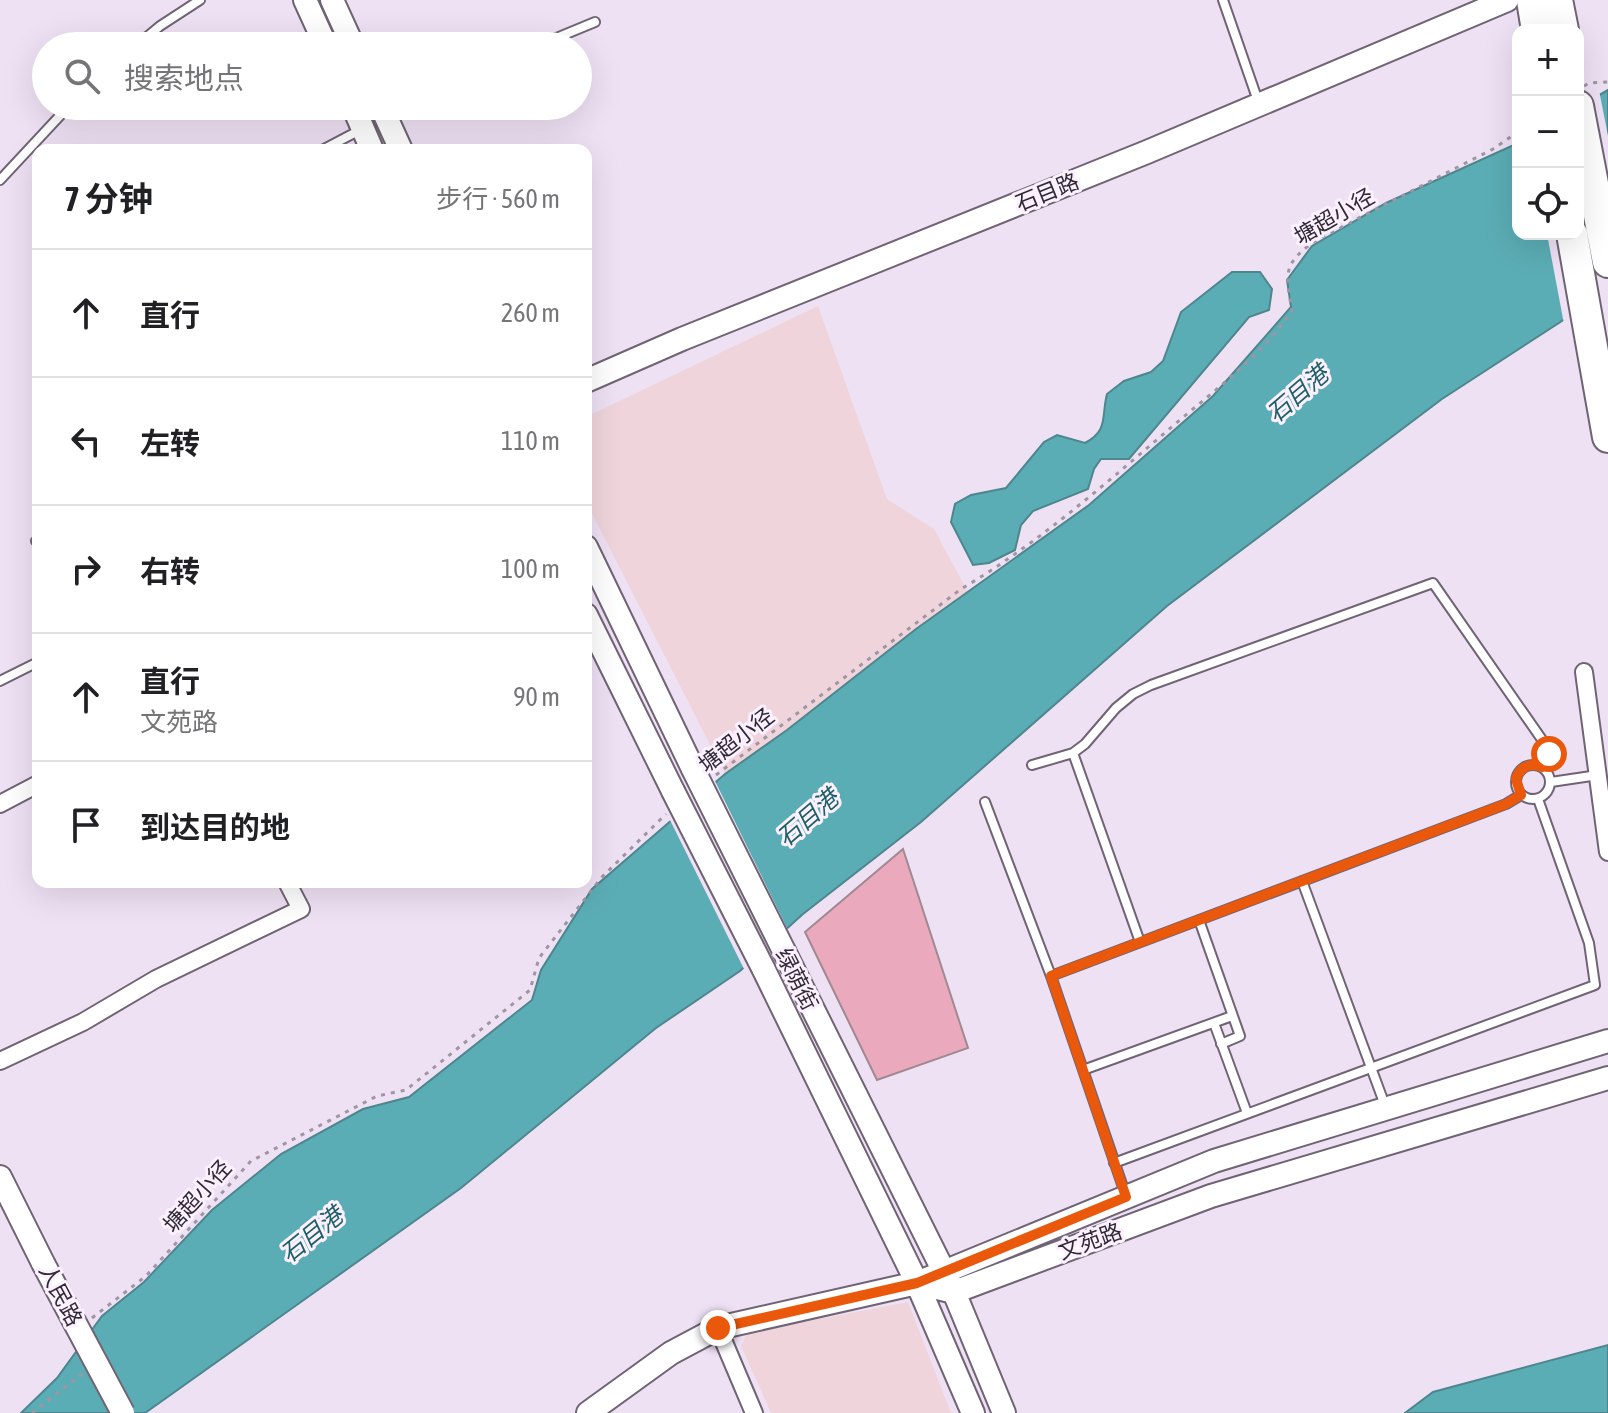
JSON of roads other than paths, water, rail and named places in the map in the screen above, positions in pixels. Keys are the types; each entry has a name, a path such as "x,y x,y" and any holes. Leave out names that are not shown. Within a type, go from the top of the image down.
{"highway":[{"path":"1532,0 1536,24"},
{"path":"1557,0 1562,24"},
{"path":"1584,137 1608,262"},
{"path":"1573,240 1608,437"}],"street":[{"path":"305,0 320,32"},
{"path":"332,0 347,32"},
{"name":"石目路","path":"592,378 682,339 1147,152 1507,0"},
{"path":"359,120 370,144"},
{"path":"390,120 399,144"},
{"name":"绿荫街","path":"592,559 949,1282 1004,1413"},
{"name":"绿荫街","path":"592,628 673,800 763,968 917,1283 973,1413"},
{"path":"1584,672 1608,852"},
{"path":"0,804 32,787"},
{"path":"0,1061 83,1022 181,966 301,909 290,888"},
{"path":"588,1413 671,1353 718,1328 917,1283 949,1282 1126,1197 1214,1161 1608,1041"},
{"name":"文苑路","path":"949,1282 1211,1196 1608,1078"},
{"name":"人民路","path":"0,1177 123,1413"},
{"path":"718,1328 754,1413"}],"lane":[{"path":"153,32 200,0"},
{"path":"1223,0 1259,103"},
{"path":"571,32 595,22"},
{"path":"34,144 56,120"},
{"path":"333,144 363,128"},
{"path":"0,180 32,146"},
{"path":"1032,765 1073,753 1085,744 1116,708 1151,685 1433,583 1545,744 1549,754 1542,767"},
{"path":"0,681 32,665"},
{"path":"1073,753 1140,942"},
{"path":"1531,765 1542,767 1551,782 1547,793 1532,800 1521,795 1516,779 1521,769 1531,765"},
{"path":"1551,782 1598,775"},
{"path":"1051,976 1506,804 1521,795"},
{"path":"1114,1163 1595,985 1589,943 1538,799"},
{"path":"985,802 1051,976 1126,1197"},
{"path":"1302,881 1386,1108"},
{"path":"1199,920 1240,1036 1221,1044"},
{"path":"1083,1070 1232,1016"},
{"path":"1214,1023 1247,1113"}],"water":[{"name":"石目港","path":"1608,90 1608,291 1442,399 1167,606 921,822 803,914 740,971 656,1028 461,1188 145,1413 21,1413 57,1378 102,1316 144,1282 212,1210 281,1154 363,1109 409,1097 532,1000 541,970 592,889 725,774 787,730 916,629 1089,505 1213,396 1291,307 1287,280 1312,246 1386,203 1512,146 1512,240 1584,240 1584,104"},
{"path":"1232,272 1260,272 1272,289 1269,310 1249,317 1129,459 1101,459 1094,469 1088,489 1033,511 1021,525 1015,550 989,563 973,565 951,522 955,504 971,495 1006,488 1044,442 1057,435 1085,443 1093,438 1103,422 1107,394 1124,381 1151,372 1163,361 1181,312"},
{"path":"1608,1345 1608,1413 1405,1413 1433,1392"}]}
